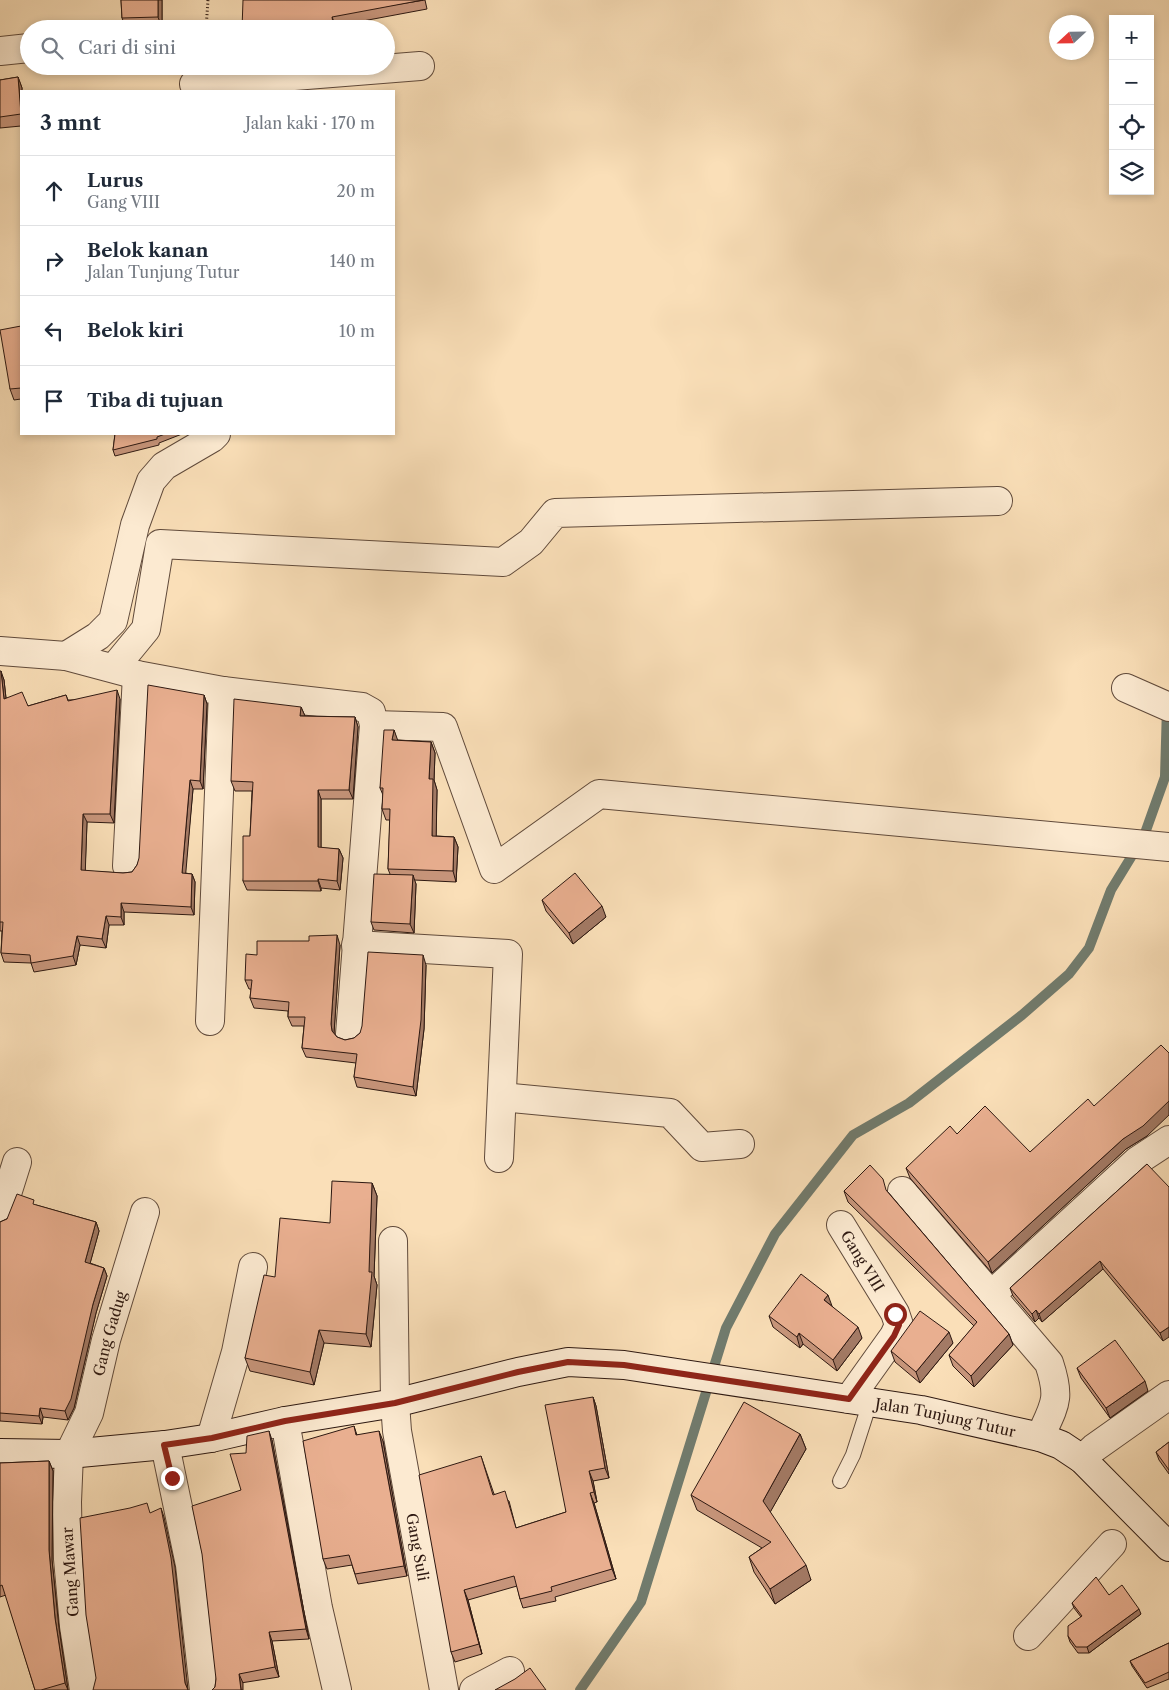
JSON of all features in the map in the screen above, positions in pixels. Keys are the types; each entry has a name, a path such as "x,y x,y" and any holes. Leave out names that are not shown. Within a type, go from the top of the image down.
{"street":[{"path":"0,51 20,49"},
{"path":"395,68 420,66"},
{"path":"195,80 275,75"},
{"path":"66,656 98,636 113,621 135,525 151,481 164,466 215,435"},
{"path":"127,866 126,672 146,629 160,544 504,562 531,542 555,513 998,501"},
{"path":"0,651 66,656 126,672 223,691 362,707 371,712 374,725 350,1034"},
{"path":"1126,688 1169,707"},
{"path":"210,1020 223,691"},
{"path":"374,725 443,726 494,869 599,794 1169,847"},
{"path":"356,945 508,954 500,1158"},
{"path":"502,1098 670,1112 702,1147 740,1144"},
{"path":"992,1294 1137,1160 1169,1140"},
{"path":"0,1216 16,1162"},
{"path":"902,1191 1049,1363 1056,1384 1057,1401 1040,1437"},
{"name":"Gang Gadug","path":"69,1454 88,1413 106,1340 145,1212"},
{"name":"Gang VIII","path":"841,1225 895,1314 899,1325 860,1400"},
{"name":"Gang Suli","path":"393,1241 395,1403 398,1432 444,1690"},
{"path":"212,1438 236,1352 253,1267"},
{"name":"Jalan Tunjung Tutur","path":"0,1453 69,1454 164,1445 212,1438 285,1421 395,1403 464,1385 568,1362 624,1365 921,1410 1040,1437 1062,1444 1082,1459 1165,1534"},
{"path":"1082,1459 1094,1448 1169,1395"},
{"path":"285,1421 318,1608 337,1690"},
{"path":"164,1445 190,1565 204,1690"},
{"name":"Gang Mawar","path":"69,1454 67,1502 68,1559 74,1626 84,1690"},
{"path":"1028,1636 1112,1544"},
{"path":"474,1690 510,1671"}],"lane":[{"path":"840,1481 853,1455 860,1400"}],"path":[{"path":"207,20 208,0"}],"building":[{"path":"121,0 158,0 158,17 122,18"},
{"path":"243,0 423,0 332,17 332,20 242,20"},
{"path":"18,77 20,114 0,117 0,80"},
{"path":"20,326 20,388 10,389 0,330"},
{"path":"115,435 162,435 157,437 157,439 113,450"},
{"path":"0,671 4,699 22,692 28,706 66,695 68,701 117,690 110,814 83,814 81,870 123,873 132,872 137,865 139,858 148,685 204,695 200,781 190,780 182,873 192,874 191,907 121,903 121,917 106,916 102,939 77,936 73,956 31,963 30,955 1,953 3,922 0,922"},
{"path":"234,699 301,707 300,716 355,717 349,790 318,790 318,847 339,849 337,881 318,879 318,881 243,881 243,836 250,836 253,782 231,781"},
{"path":"384,730 394,730 392,740 431,742 429,779 433,779 432,836 454,837 453,871 388,869 390,809 382,809 383,788 380,788"},
{"path":"575,873 602,906 569,933 542,900"},
{"path":"374,874 413,875 410,924 371,922"},
{"path":"337,935 331,1024 332,1031 337,1037 345,1040 354,1038 360,1033 362,1026 368,952 423,955 421,1020 413,1087 354,1077 357,1054 302,1048 305,1017 288,1017 289,1002 250,998 252,980 245,980 246,954 257,955 257,941 309,941 309,936"},
{"path":"1161,1045 1169,1053 1169,1101 1143,1126 1123,1139 988,1262 906,1168 950,1126 957,1134 985,1106 1030,1152 1088,1099 1094,1106"},
{"path":"1147,1164 1169,1187 1169,1327 1160,1333 1100,1261 1039,1314 1036,1310 1032,1314 1010,1288"},
{"path":"870,1165 883,1179 886,1190 1009,1334 971,1376 949,1355 977,1322 844,1191"},
{"path":"332,1181 372,1183 369,1272 372,1272 366,1334 319,1330 310,1372 245,1358 264,1275 275,1277 280,1218 330,1223"},
{"path":"17,1194 34,1200 33,1204 96,1222 85,1262 104,1268 93,1304 71,1399 65,1411 40,1408 39,1416 0,1413 0,1222 7,1219"},
{"path":"801,1274 828,1295 824,1300 858,1327 833,1360 799,1333 797,1337 769,1316"},
{"path":"920,1311 949,1332 916,1372 891,1351"},
{"path":"1115,1340 1145,1381 1106,1408 1077,1368"},
{"path":"593,1397 605,1468 589,1471 594,1492 590,1493 612,1569 551,1587 552,1591 520,1599 514,1576 464,1590 479,1644 451,1652 419,1475 481,1456 493,1495 505,1491 516,1528 566,1512 545,1405"},
{"path":"744,1402 800,1434 763,1501 806,1565 770,1589 749,1557 771,1542 691,1495"},
{"path":"354,1426 356,1435 379,1431 404,1566 355,1574 349,1555 323,1559 303,1441"},
{"path":"269,1431 306,1629 269,1632 275,1667 239,1674 241,1690 212,1690 215,1687 216,1679 202,1554 192,1506 241,1490 230,1454 246,1453 247,1436"},
{"path":"1169,1442 1169,1470 1156,1452"},
{"path":"49,1461 49,1550 55,1618 65,1683 35,1690 2,1585 0,1586 0,1463"},
{"path":"147,1503 150,1513 161,1508 171,1558 185,1683 188,1690 93,1690 96,1678 86,1615 80,1518"},
{"path":"1096,1577 1109,1595 1122,1585 1139,1609 1087,1647 1076,1647 1068,1636 1068,1626 1082,1616 1072,1603"},
{"path":"1169,1643 1169,1672 1145,1683 1130,1661"},
{"path":"530,1668 546,1690 495,1690 515,1679"}],"waterway":[{"path":"580,1690 641,1602 726,1328 775,1234 853,1135 909,1103 1022,1015 1069,974 1089,948 1111,890 1144,836 1165,777 1167,707"}],"route":[{"path":"172,1478 164,1445 212,1438 285,1421 395,1403 518,1372 568,1362 624,1365 849,1399 894,1336 899,1325 895,1314"}]}
